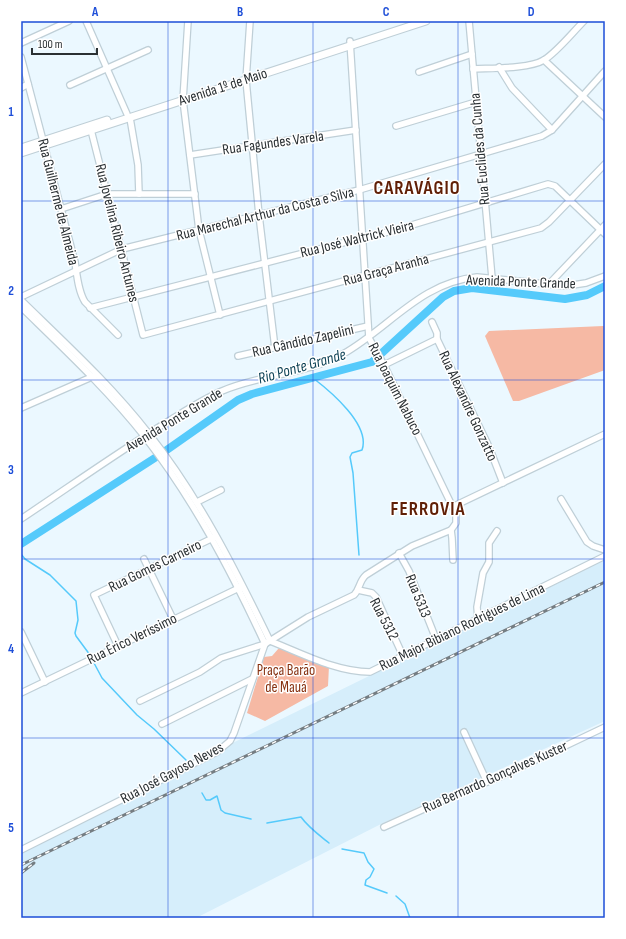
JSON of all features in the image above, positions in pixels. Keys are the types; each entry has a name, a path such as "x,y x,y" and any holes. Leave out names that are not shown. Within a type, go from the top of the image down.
{"main road":[{"name":"Avenida 1º de Maio","path":"21,153 44,143 350,43 411,21"},
{"name":"Avenida 1º de Maio","path":"350,43 426,21"},
{"name":"Avenida 1º de Maio","path":"21,148 91,130 128,116"}],"street":[{"path":"21,44 69,21"},
{"path":"86,21 128,116 138,165 139,194"},
{"path":"188,21 183,98 199,230 220,315"},
{"path":"250,21 247,77 252,146 275,348"},
{"name":"Rua Euclides da Cunha","path":"469,21 492,278"},
{"path":"473,69 533,64 544,60 584,21"},
{"name":"Rua Joaquim Nabuco","path":"350,43 369,338 384,365 457,518 456,523 451,530 453,560"},
{"path":"70,85 148,50"},
{"path":"419,72 472,54"},
{"name":"Rua Guilherme de Almeida","path":"21,57 75,262 75,271 82,298 90,308 118,335"},
{"path":"544,60 605,117"},
{"path":"498,68 517,93 552,130"},
{"name":"Rua Marechal Arthur da Costa e Silva","path":"21,297 122,249 360,190 542,136 552,130 605,71"},
{"path":"21,88 28,84"},
{"path":"396,126 476,102"},
{"name":"Rua Jovelina Ribeiro Antunes","path":"91,130 143,335"},
{"name":"Rua Fagundes Varela","path":"190,155 356,130"},
{"name":"Rua Graça Aranha","path":"143,335 541,228 570,201 605,164"},
{"name":"Rua José Waltrick Vieira","path":"90,308 392,231 550,184 604,230"},
{"path":"61,209 107,194 195,194"},
{"path":"549,284 604,230"},
{"name":"Avenida Ponte Grande","path":"21,520 147,435 206,398 248,381 307,369 326,363 369,338 409,305 436,288 449,282 464,278 492,278 574,286 605,276"},
{"path":"21,300 98,376 147,435 196,502 241,587 267,642"},
{"path":"21,307 91,376 147,435"},
{"path":"432,322 437,333 437,340"},
{"name":"Rua Cândido Zapelini","path":"238,356 368,326"},
{"name":"Rua Alexandre Gonzatto","path":"384,365 437,340 489,447 503,483"},
{"path":"21,408 91,376 98,376"},
{"path":"452,507 605,434"},
{"path":"164,458 189,500 215,538"},
{"path":"196,502 221,490"},
{"path":"561,500 587,542 593,546 605,550"},
{"path":"140,701 200,672 221,658 267,642 308,616 354,595 363,578 399,553 451,530"},
{"path":"478,619 477,607 483,573 488,562 489,543 498,531"},
{"name":"Rua Gomes Carneiro","path":"118,646 94,595 215,538"},
{"name":"Rua 5313","path":"399,553 409,571 436,639"},
{"name":"Rua Major Bibiano Rodrigues de Lima","path":"267,642 340,668 359,672 370,672 377,670 436,639 605,556"},
{"path":"144,559 173,620"},
{"name":"Rua Érico Veríssimo","path":"21,693 241,587"},
{"name":"Rua 5312","path":"358,590 372,593 376,597 404,656"},
{"path":"21,632 45,682"},
{"name":"Rua José Gayoso Neves","path":"21,850 217,752 225,746 234,733 252,679 267,642"},
{"path":"162,724 252,679"},
{"name":"Rua Bernardo Gonçalves Kuster","path":"384,827 487,782 605,727"},
{"path":"464,732 487,782"}],"shaded area":[{"path":"605,560 605,721 383,823 196,918 21,918 21,847"}],"green space":[{"path":"605,326 605,370 519,401 513,401 485,336 489,331"},
{"name":"Praça Barão de Mauá","path":"279,648 329,666 328,686 265,721 247,713 264,657 272,656"}],"waterway":[{"name":"Rio Ponte Grande","path":"21,544 161,454 238,400 252,394 372,362 443,297 454,291 472,288 565,299 587,295 605,286"},
{"path":"313,378 338,400 355,420 361,430 363,440 362,450 352,453 350,457 353,473 359,555"},
{"path":"21,554 25,559 50,575 76,601 78,620 75,633 90,655"},
{"path":"94,663 102,678 137,715 186,760"},
{"path":"202,793 206,800 210,800 217,796 221,810 225,813 251,819"},
{"path":"267,823 301,817 310,828 329,843"},
{"path":"342,849 364,853 368,862 374,869 370,877 366,880 365,885 387,893"},
{"path":"396,896 405,904 410,918"}],"railway":[{"path":"21,865 605,582"},
{"path":"21,873 34,863"}],"district":[{"name":"CARAVÁGIO","path":"417,188"},
{"name":"FERROVIA","path":"428,509"}]}
